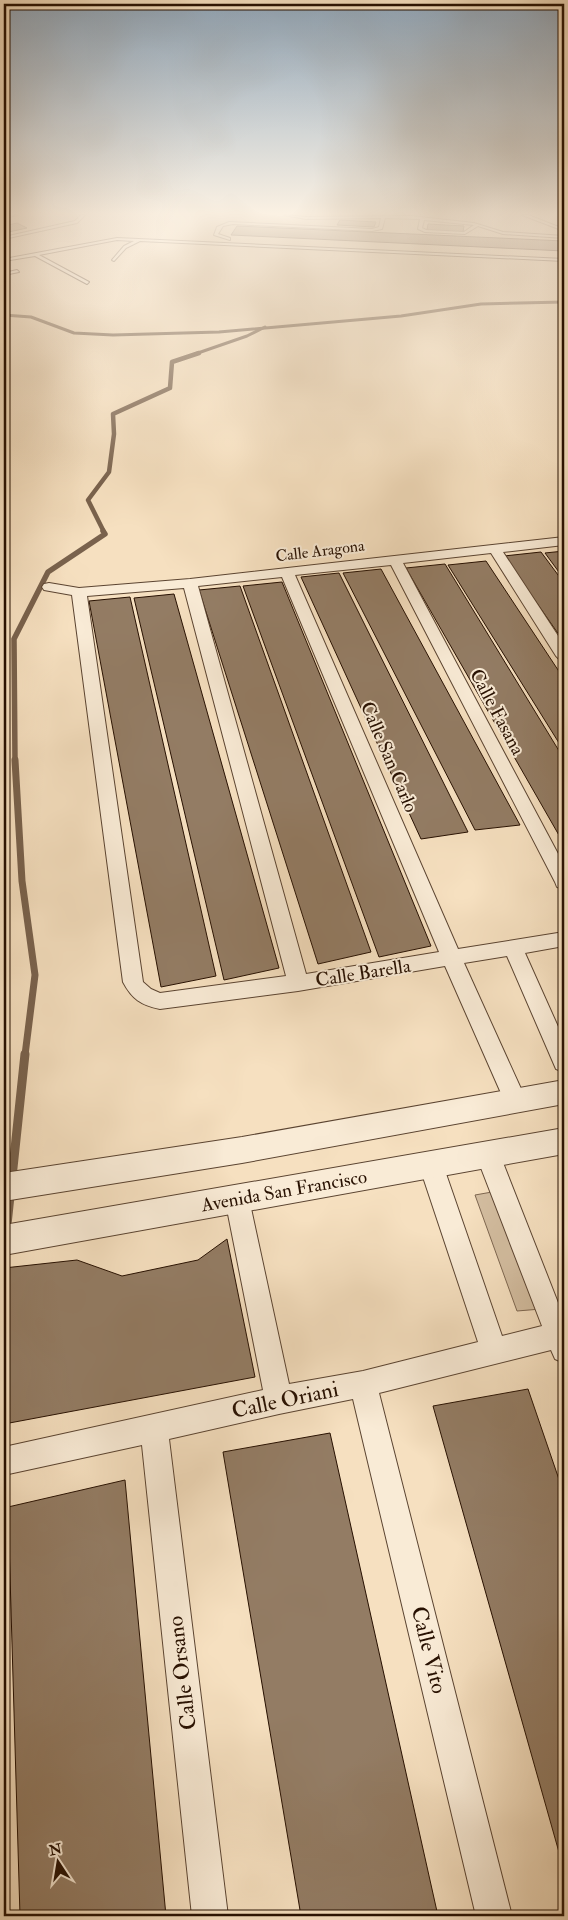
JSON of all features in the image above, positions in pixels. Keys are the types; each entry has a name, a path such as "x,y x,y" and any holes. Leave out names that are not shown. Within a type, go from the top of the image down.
{"street":[{"name":"Calle Aragona","path":"49,587 79,592 190,583 564,541"},
{"path":"494,549 564,656"},
{"name":"Calle Fasana","path":"395,560 564,882"},
{"name":"Calle San Carlo","path":"287,572 452,959 516,1102"},
{"path":"190,583 298,983"},
{"name":"Calle Barella","path":"79,592 133,982 137,992 146,998 160,1002 298,983 564,940"},
{"path":"513,948 564,1063"},
{"path":"4,1186 242,1150 564,1092"},
{"name":"Avenida San Francisco","path":"4,1240 564,1141"},
{"path":"488,1155 562,1340"},
{"path":"431,1165 494,1351"},
{"path":"237,1200 279,1400"},
{"name":"Calle Oriani","path":"4,1461 279,1400 363,1384 494,1351 562,1340"},
{"name":"Calle Vito","path":"363,1384 494,1916"},
{"name":"Calle Orsano","path":"154,1429 210,1916"}],"shaded area":[{"path":"492,1192 541,1309 517,1311 475,1195"}],"building":[{"path":"564,551 564,579 545,553"},
{"path":"541,552 564,583 564,642 504,556"},
{"path":"486,561 564,679 564,751 448,565"},
{"path":"445,564 564,759 564,844 406,568"},
{"path":"381,569 520,825 475,830 343,573"},
{"path":"339,573 468,832 421,839 301,577"},
{"path":"282,582 431,946 379,957 243,586"},
{"path":"240,586 371,952 318,964 199,590"},
{"path":"174,594 279,968 224,980 134,598"},
{"path":"130,597 216,976 161,987 89,601"},
{"path":"227,1239 255,1377 4,1424 4,1268 77,1260 122,1276 198,1260"},
{"path":"528,1389 564,1494 564,1870 433,1406"},
{"path":"330,1433 438,1916 301,1916 223,1452"},
{"path":"125,1480 166,1916 20,1916 8,1507"}],"waterway":[{"path":"263,328 401,316 477,305"},
{"path":"4,315 31,317 74,333 113,335 219,332 263,328"},
{"path":"195,354 247,336 263,328"},
{"path":"104,532 88,500 109,472 114,434 113,414 170,388 172,362 199,353"},
{"path":"15,761 14,639 48,572 105,534 103,531"},
{"path":"15,760 22,881 35,975 25,1055"},
{"path":"6,1234 25,1054"}]}
